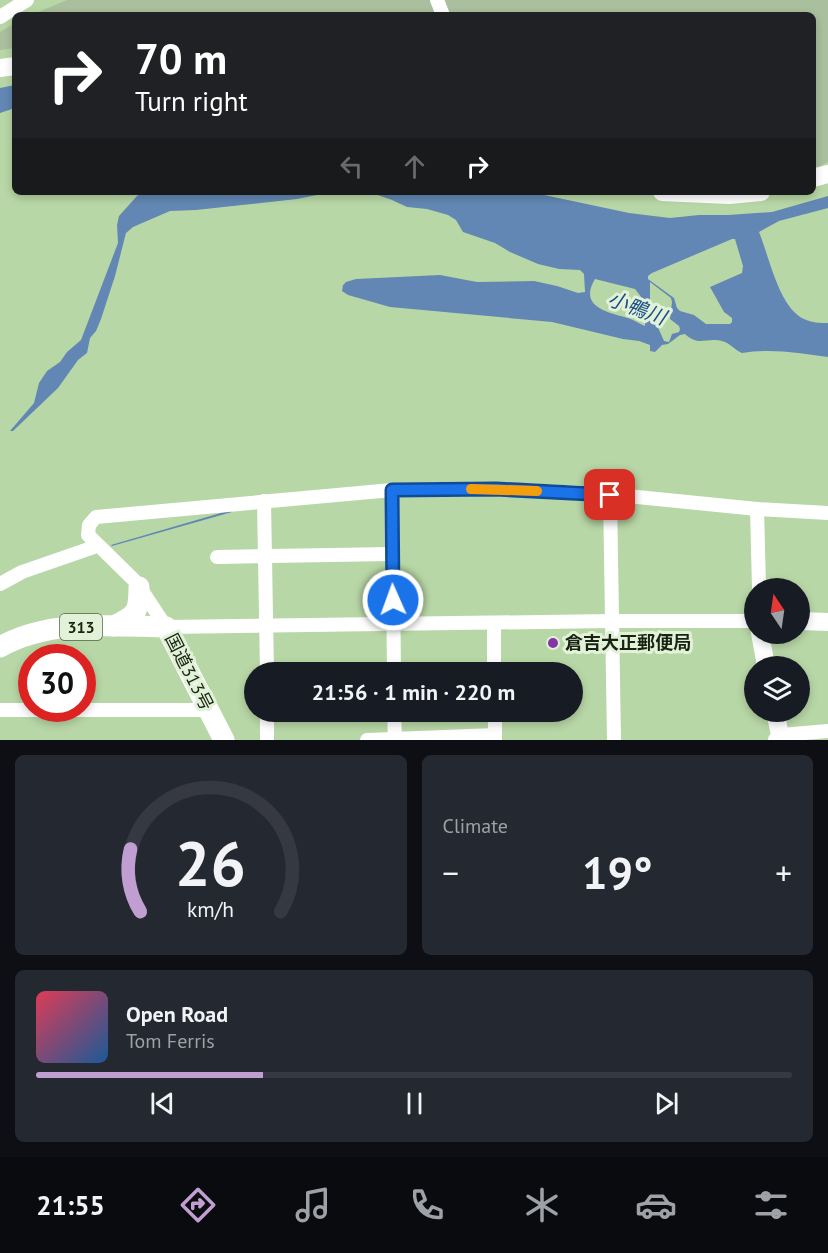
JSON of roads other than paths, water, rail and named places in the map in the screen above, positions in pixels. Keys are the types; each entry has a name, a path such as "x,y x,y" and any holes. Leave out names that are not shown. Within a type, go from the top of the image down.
{"highway":[{"path":"114,626 132,617 137,610 139,587"},
{"name":"国道313号","path":"0,647 17,638 52,628 166,627 224,740"}],"main road":[{"path":"810,621 828,622"},
{"path":"778,722 780,739"}],"street":[{"path":"0,17 27,0"},
{"path":"744,621 166,627 139,587 92,540 89,525 96,516 392,490 496,489 610,495 828,513"},
{"path":"392,490 394,662"},
{"path":"610,495 614,740"},
{"path":"264,501 267,662"},
{"path":"758,509 759,578"},
{"path":"0,584 92,540"},
{"path":"217,557 392,554"},
{"path":"494,623 494,662"},
{"path":"0,710 209,710"},
{"path":"267,722 267,740"},
{"path":"394,722 395,739"},
{"path":"780,739 828,731"},
{"path":"368,740 495,737"}],"water":[{"path":"12,86 12,109 0,113 0,88"},
{"path":"317,195 196,210 170,211 133,227 126,233 115,276 101,319 90,338 87,353 78,360 58,388 13,431 10,431 34,403 39,383 47,371 60,362 67,352 81,340 118,243 119,216 137,196"},
{"path":"378,195 544,195 629,213 670,218 772,212 828,196 828,208 779,221 759,232 781,293 788,304 804,319 828,323 828,357 775,351 742,353 722,341 699,341 685,334 668,344 662,345 655,352 650,351 650,345 639,341 552,322 390,307 348,295 342,291 343,285 356,279 440,275 477,282 534,281 578,293 585,292 584,274 580,270 559,269 538,264 495,243 463,232 456,220 448,215 427,209 407,207","holes":["735,239 743,266 742,273 710,287 724,312 732,318 730,324 706,324 694,315 680,311 674,298 648,279 652,273","595,279 635,289 645,302 645,326 598,307 590,296","650,282 671,298 670,319 680,329 679,332 672,334 669,342 664,341 656,323 650,321"]},
{"path":"231,510 232,512 111,545"}],"place":[{"name":"倉吉大正郵便局","path":"553,643"}],"water label":[{"name":"小鴨川","path":"637,308"}]}
